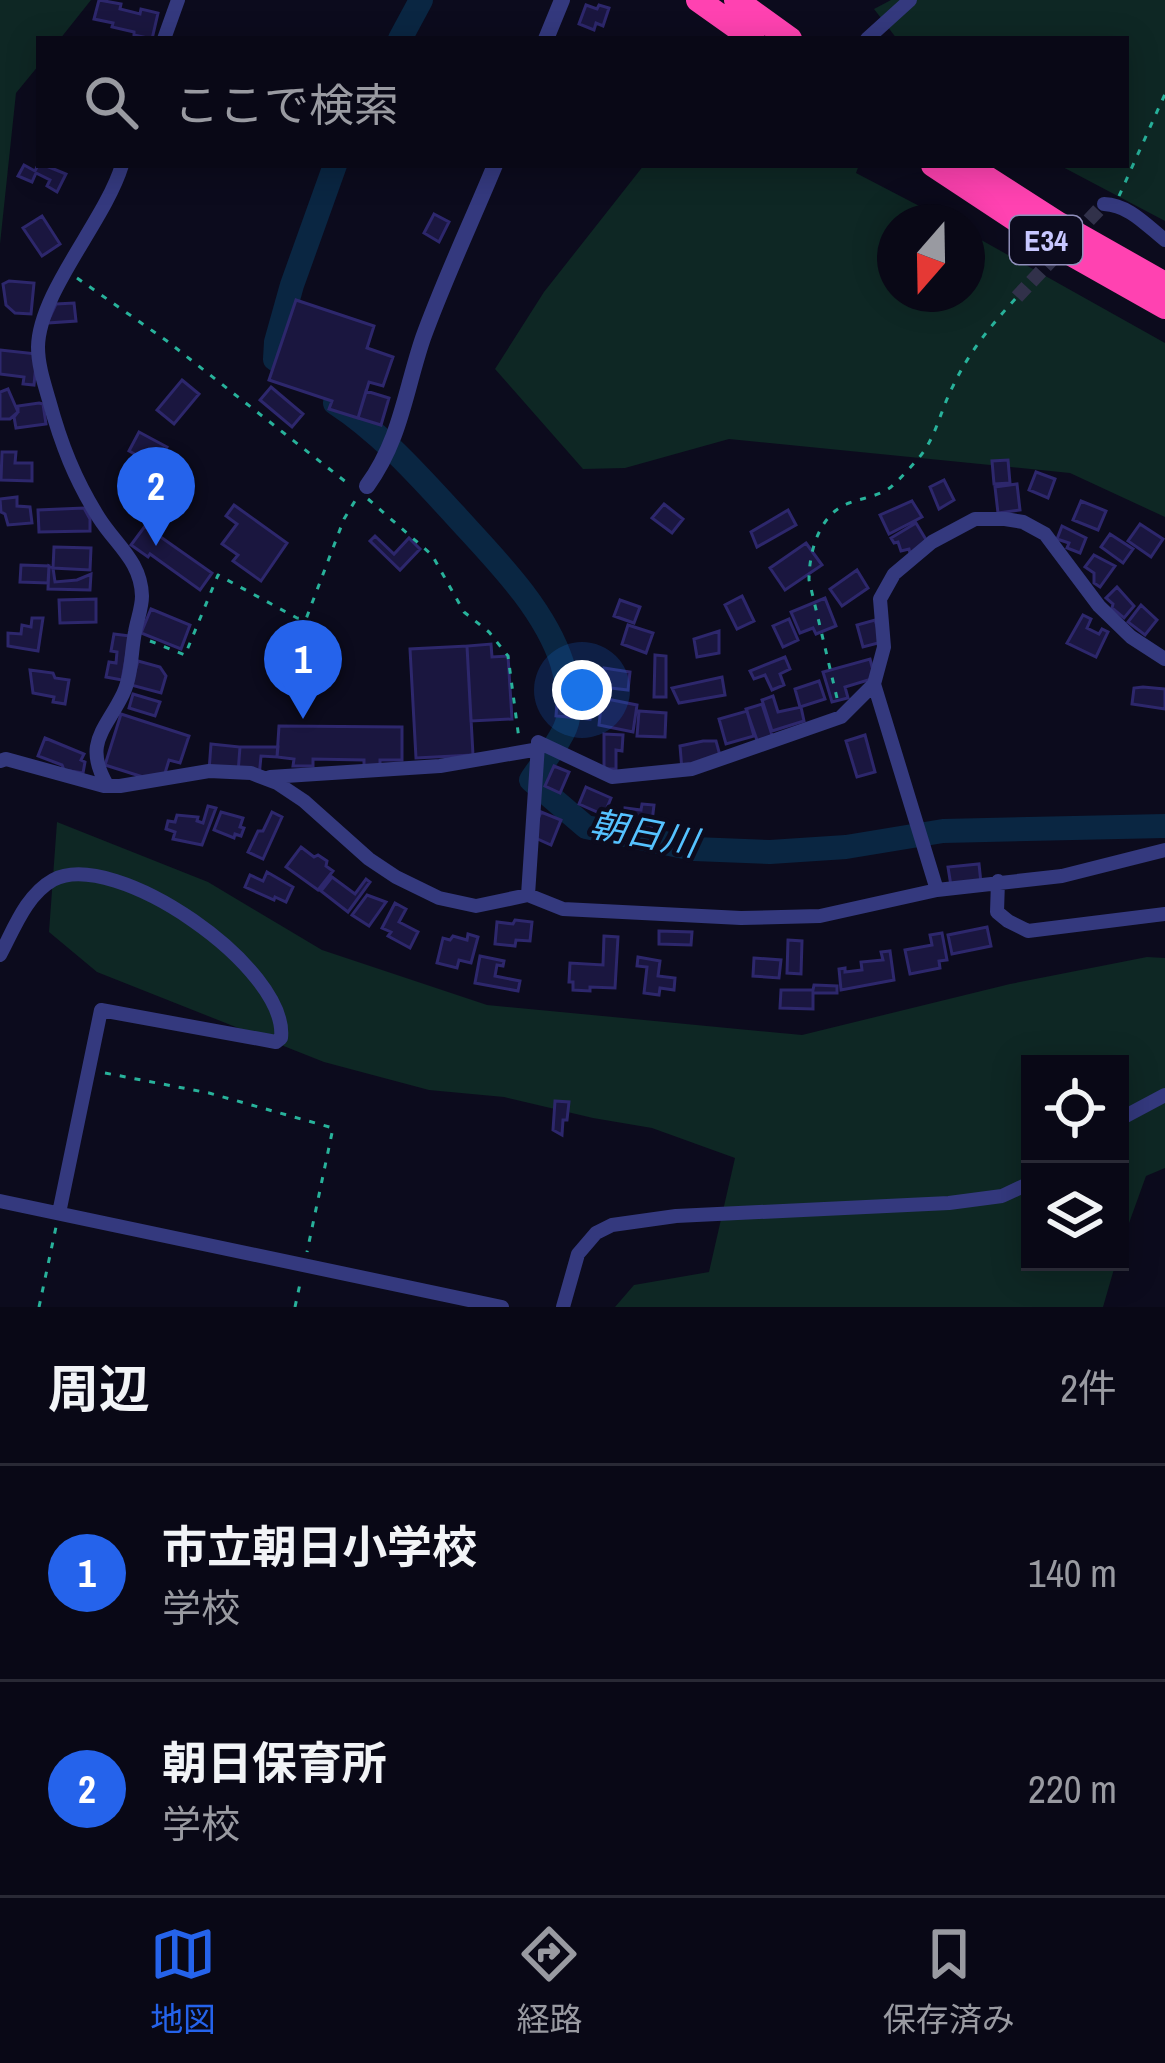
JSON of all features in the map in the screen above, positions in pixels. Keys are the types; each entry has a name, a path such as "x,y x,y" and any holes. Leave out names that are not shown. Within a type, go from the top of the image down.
{"highway":[{"path":"698,0 783,36"},
{"name":"E34","path":"938,168 1048,241 1165,307"},
{"name":"E34","path":"972,168 1165,284"}],"street":[{"path":"165,36 178,0"},
{"path":"547,36 562,0"},
{"path":"870,36 910,0"},
{"path":"107,785 96,766 98,736 124,692 142,601 140,574 77,482 62,448 38,348 52,299 116,186 121,168"},
{"path":"364,489 385,462 423,340 494,168"},
{"path":"1110,204 1131,211 1165,240"},
{"path":"529,895 538,742 612,777 692,769 841,717 874,684 884,647 880,599 894,574 932,542 975,520 1005,518 1045,534 1099,606 1131,638 1165,659"},
{"path":"874,684 937,890"},
{"path":"259,778 440,766 539,749"},
{"path":"0,761 6,758 78,780 120,786 208,770 251,773 278,783 304,801 396,877 439,898 476,906 529,895 562,909 741,918 820,916 937,890 1062,876 1165,850"},
{"path":"0,955 26,907 43,887 69,875 99,877 179,912 230,949 258,979 282,1028 276,1042 101,1010 59,1213"},
{"path":"998,881 997,912 1028,931 1165,914"},
{"path":"1129,1114 1165,1095"},
{"path":"563,1307 578,1253 596,1233 612,1225 676,1216 974,1201 1021,1187"},
{"path":"0,1201 502,1307"}],"path":[{"path":"1129,166 1165,94"},
{"path":"1110,204 1128,168"},
{"path":"68,271 364,489 433,555 464,612 508,656 520,753"},
{"path":"841,717 809,580 814,545 835,509 889,489 919,458 968,359 1017,297"},
{"path":"134,635 185,655 218,575 306,619 344,518 364,489"},
{"path":"89,1070 209,1093 333,1128 295,1307"},
{"path":"39,1307 59,1213"}],"green space":[{"path":"0,0 91,0 62,36 36,36 36,69 16,93 0,244"},
{"path":"891,0 1165,0 1165,221 1065,168 1129,168 1129,36 895,36 874,9"},
{"path":"642,168 858,168 856,173 915,204 877,204 877,312 985,312 985,242 1165,343 1165,517 1070,473 729,439 625,468 583,469 495,369 544,292"},
{"path":"57,822 208,882 322,950 487,1005 802,1035 1010,984 1147,957 1165,958 1165,1168 1146,1176 1129,1223 1129,1055 1021,1055 1021,1271 1113,1271 1103,1307 615,1307 634,1285 709,1272 735,1158 652,1128 504,1097 429,1090 324,1062 97,972 49,932"}],"building":[{"path":"99,0 140,14 141,9 158,13 153,36 134,35 94,19"},
{"path":"586,5 609,8 603,26 596,23 594,30 579,24"},
{"path":"24,165 35,171 51,168 66,174 57,192 47,186 50,180 36,173 32,182 18,176"},
{"path":"434,214 449,222 439,242 424,233"},
{"path":"42,216 60,244 42,256 23,228"},
{"path":"34,283 31,314 15,313 6,305 3,284"},
{"path":"296,300 374,326 367,348 393,357 383,386 369,382 358,418 329,409 332,401 269,380"},
{"path":"74,303 76,321 47,323 56,304"},
{"path":"0,350 37,354 34,385 23,384 24,377 0,374"},
{"path":"182,380 199,394 174,424 157,410"},
{"path":"271,387 303,414 292,427 260,400"},
{"path":"8,389 18,412 10,419 0,419 0,392"},
{"path":"366,391 389,398 381,425 358,418"},
{"path":"39,403 46,424 16,428 18,406"},
{"path":"139,432 167,447 157,466 129,451"},
{"path":"2,452 16,452 15,463 32,463 32,481 1,480"},
{"path":"1008,460 1010,483 994,484 992,461"},
{"path":"1036,472 1055,479 1048,498 1029,490"},
{"path":"944,480 954,500 939,509 930,487"},
{"path":"1017,484 1020,510 998,513 995,487"},
{"path":"17,497 17,506 30,507 32,523 8,525 0,499"},
{"path":"912,501 922,517 889,534 880,515"},
{"path":"1081,501 1106,511 1098,530 1073,520"},
{"path":"664,504 683,519 672,533 652,518"},
{"path":"234,505 287,543 261,581 233,561 238,555 222,544 237,524 226,516"},
{"path":"84,508 90,531 39,532 38,510"},
{"path":"788,510 796,525 757,547 751,532"},
{"path":"916,523 928,543 910,553 909,549 901,551 891,538"},
{"path":"1140,524 1163,539 1151,557 1128,541"},
{"path":"145,526 212,573 200,590 131,545"},
{"path":"1062,526 1086,538 1080,553 1057,539"},
{"path":"1110,534 1133,549 1123,563 1101,547"},
{"path":"375,536 394,554 409,538 420,549 400,570 370,541"},
{"path":"806,543 822,565 785,590 770,568"},
{"path":"54,547 91,548 90,570 53,568"},
{"path":"1094,555 1115,566 1100,587 1085,567"},
{"path":"21,565 49,566 48,583 20,582"},
{"path":"49,566 55,582 91,574 90,590 48,589"},
{"path":"857,570 868,588 842,606 830,589"},
{"path":"1117,587 1134,606 1124,618 1106,598"},
{"path":"742,596 754,621 737,629 725,605"},
{"path":"825,598 836,626 816,634 813,628 800,633 791,612"},
{"path":"96,599 96,622 60,623 59,600"},
{"path":"620,600 640,607 634,623 614,616"},
{"path":"1141,605 1157,620 1145,635 1128,622"},
{"path":"151,609 190,625 181,649 141,633"},
{"path":"1083,615 1091,619 1087,628 1099,634 1102,629 1108,632 1096,657 1067,643"},
{"path":"32,618 43,618 38,651 8,646 8,633 21,634 22,625 31,627"},
{"path":"789,619 798,640 783,647 773,626"},
{"path":"875,620 882,642 863,647 857,625"},
{"path":"628,625 653,633 646,653 622,644"},
{"path":"719,631 719,653 697,657 694,639"},
{"path":"114,634 130,636 122,680 106,677 109,662 116,663 117,652 111,651"},
{"path":"491,644 492,657 508,656 512,719 471,721 467,646"},
{"path":"467,646 473,755 416,758 410,649"},
{"path":"655,655 666,656 666,697 654,697"},
{"path":"785,657 790,669 780,674 784,685 772,690 765,675 754,679 750,671"},
{"path":"870,659 875,678 845,687 848,698 832,702 823,672"},
{"path":"138,661 160,667 166,676 161,693 131,685"},
{"path":"604,668 630,672 628,690 602,687"},
{"path":"30,670 69,680 65,704 33,693"},
{"path":"722,677 725,695 679,703 672,688"},
{"path":"819,681 825,699 800,707 795,689"},
{"path":"1134,688 1165,689 1165,709 1132,704"},
{"path":"558,691 592,693 590,719 556,716"},
{"path":"133,694 160,702 155,716 129,708"},
{"path":"773,696 778,712 801,707 804,721 772,731 762,700"},
{"path":"602,698 637,705 633,732 599,725"},
{"path":"762,704 773,738 758,743 746,709"},
{"path":"639,711 666,713 665,737 637,736"},
{"path":"747,711 754,736 726,744 719,719"},
{"path":"121,714 189,736 180,763 169,760 162,783 105,765"},
{"path":"279,726 402,727 402,760 364,766 364,760 313,759 313,766 293,766 294,759 277,757"},
{"path":"604,734 623,735 622,751 616,750 616,769 604,769"},
{"path":"865,735 875,772 857,777 846,741"},
{"path":"45,738 84,754 83,773 64,770 38,756"},
{"path":"716,741 721,759 682,770 680,746"},
{"path":"211,744 240,747 238,773 209,771"},
{"path":"240,747 278,747 277,757 261,756 259,777 238,773"},
{"path":"554,766 569,772 560,793 545,786"},
{"path":"586,787 611,798 604,815 579,804"},
{"path":"642,804 654,805 651,830 623,826 625,808 641,810"},
{"path":"208,806 216,808 202,845 173,839 175,832 166,829 168,821 175,822 177,815 198,817 203,823"},
{"path":"221,812 243,818 241,836 214,830"},
{"path":"272,812 282,817 263,859 248,852"},
{"path":"541,812 561,820 551,845 531,836"},
{"path":"301,847 327,861 333,871 318,890 286,867"},
{"path":"979,864 981,883 951,886 948,867"},
{"path":"267,872 293,887 286,902 245,887 250,875 263,881"},
{"path":"332,877 355,894 366,879 370,882 348,912 321,891"},
{"path":"367,895 386,902 369,926 352,915"},
{"path":"395,903 406,909 399,922 418,932 410,948 382,928"},
{"path":"515,920 532,922 530,941 516,940 515,946 495,944 497,922 513,924"},
{"path":"987,927 991,946 952,954 948,935"},
{"path":"659,931 692,932 691,945 659,944"},
{"path":"942,933 947,960 939,961 940,968 910,974 905,950 932,945 930,935"},
{"path":"468,934 478,937 471,963 459,960 457,968 437,963 443,938 467,940"},
{"path":"604,936 618,937 615,988 573,990 570,963 603,965"},
{"path":"788,940 802,941 801,974 787,973"},
{"path":"890,951 894,980 841,990 839,969 862,970 861,962 883,960 881,952"},
{"path":"480,956 504,961 503,966 497,965 495,976 520,981 518,991 475,983"},
{"path":"638,957 660,961 658,976 675,978 674,990 644,993 647,967 637,966"},
{"path":"754,958 781,960 779,978 753,976"},
{"path":"814,985 837,986 837,993 813,993 813,1009 780,1008 781,990 813,990"},
{"path":"555,1101 569,1102 562,1135 553,1130"}],"waterway":[{"name":"朝日川","path":"402,36 421,0"},
{"name":"朝日川","path":"302,378 275,359 276,342 334,168"},
{"name":"朝日川","path":"335,403 427,485 501,566 543,622 562,663 569,711 563,733 531,780 586,827 694,849 770,852 846,847 943,831 1165,826"}],"tunnel":[{"path":"1017,297 1104,204"}],"place":[{"name":"朝日保育所","path":"156,546"},
{"name":"市立朝日小学校","path":"303,719"}]}
